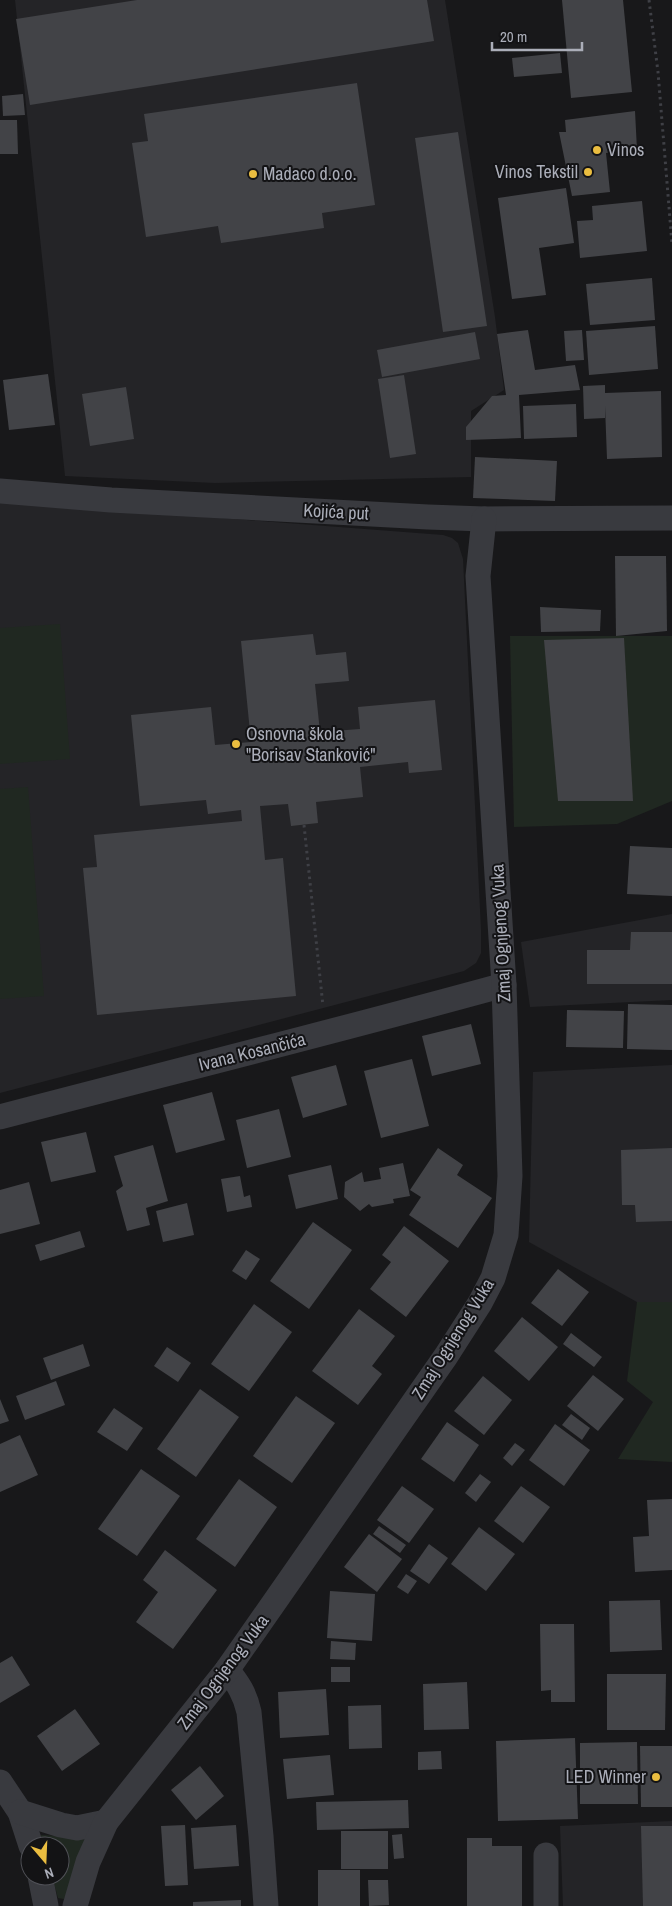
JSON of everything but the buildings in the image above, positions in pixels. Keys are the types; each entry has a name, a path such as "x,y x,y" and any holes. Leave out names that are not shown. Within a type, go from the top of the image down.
{"street":[{"name":"Kojića put","path":"0,491 111,500 484,519 672,518"},
{"name":"Zmaj Ognjenog Vuka","path":"75,1906 88,1862 106,1822 227,1670 446,1356 480,1303 493,1278 506,1235 510,1176 504,985 478,576 484,519"},
{"name":"Ivana Kosančića","path":"0,1117 248,1052 325,1034 504,985"},
{"path":"227,1670 240,1686 246,1698 249,1712 266,1906"},
{"path":"0,1782 20,1812 28,1836"},
{"path":"20,1812 77,1828 106,1822"},
{"path":"546,1855 546,1906"},
{"path":"42,1886 46,1906"}],"path":[{"path":"649,0 658,72 672,244"},
{"path":"304,825 325,1034"}],"shaded area":[{"path":"15,0 445,0 495,317 504,390 471,411 471,477 215,483 65,476"},
{"name":"Osnovna škola \"Borisav Stanković\"","path":"0,501 443,535 452,538 458,543 463,559 481,930 481,953 476,963 464,971 0,1093"},
{"path":"60,624 70,759 0,764 0,628"},
{"path":"510,636 672,636 672,801 617,824 514,827"},
{"path":"28,787 44,996 0,999 0,789"},
{"path":"672,914 672,1000 530,1007 521,942"},
{"path":"672,1065 672,1302 637,1302 529,1242 533,1072"},
{"path":"637,1302 672,1302 672,1462 618,1459 653,1402 627,1381"},
{"path":"672,1821 672,1906 563,1906 560,1826"},
{"path":"70,1836 84,1837 87,1845 70,1885"},
{"path":"55,1886 70,1886 64,1899 58,1898"}],"place":[{"name":"Vinos","path":"597,150"},
{"name":"Vinos Tekstil","path":"588,172"},
{"name":"Madaco d.o.o.","path":"253,174"},
{"name":"Osnovna škola \"Borisav Stanković\"","path":"236,744"},
{"name":"LED Winner","path":"656,1777"}]}
